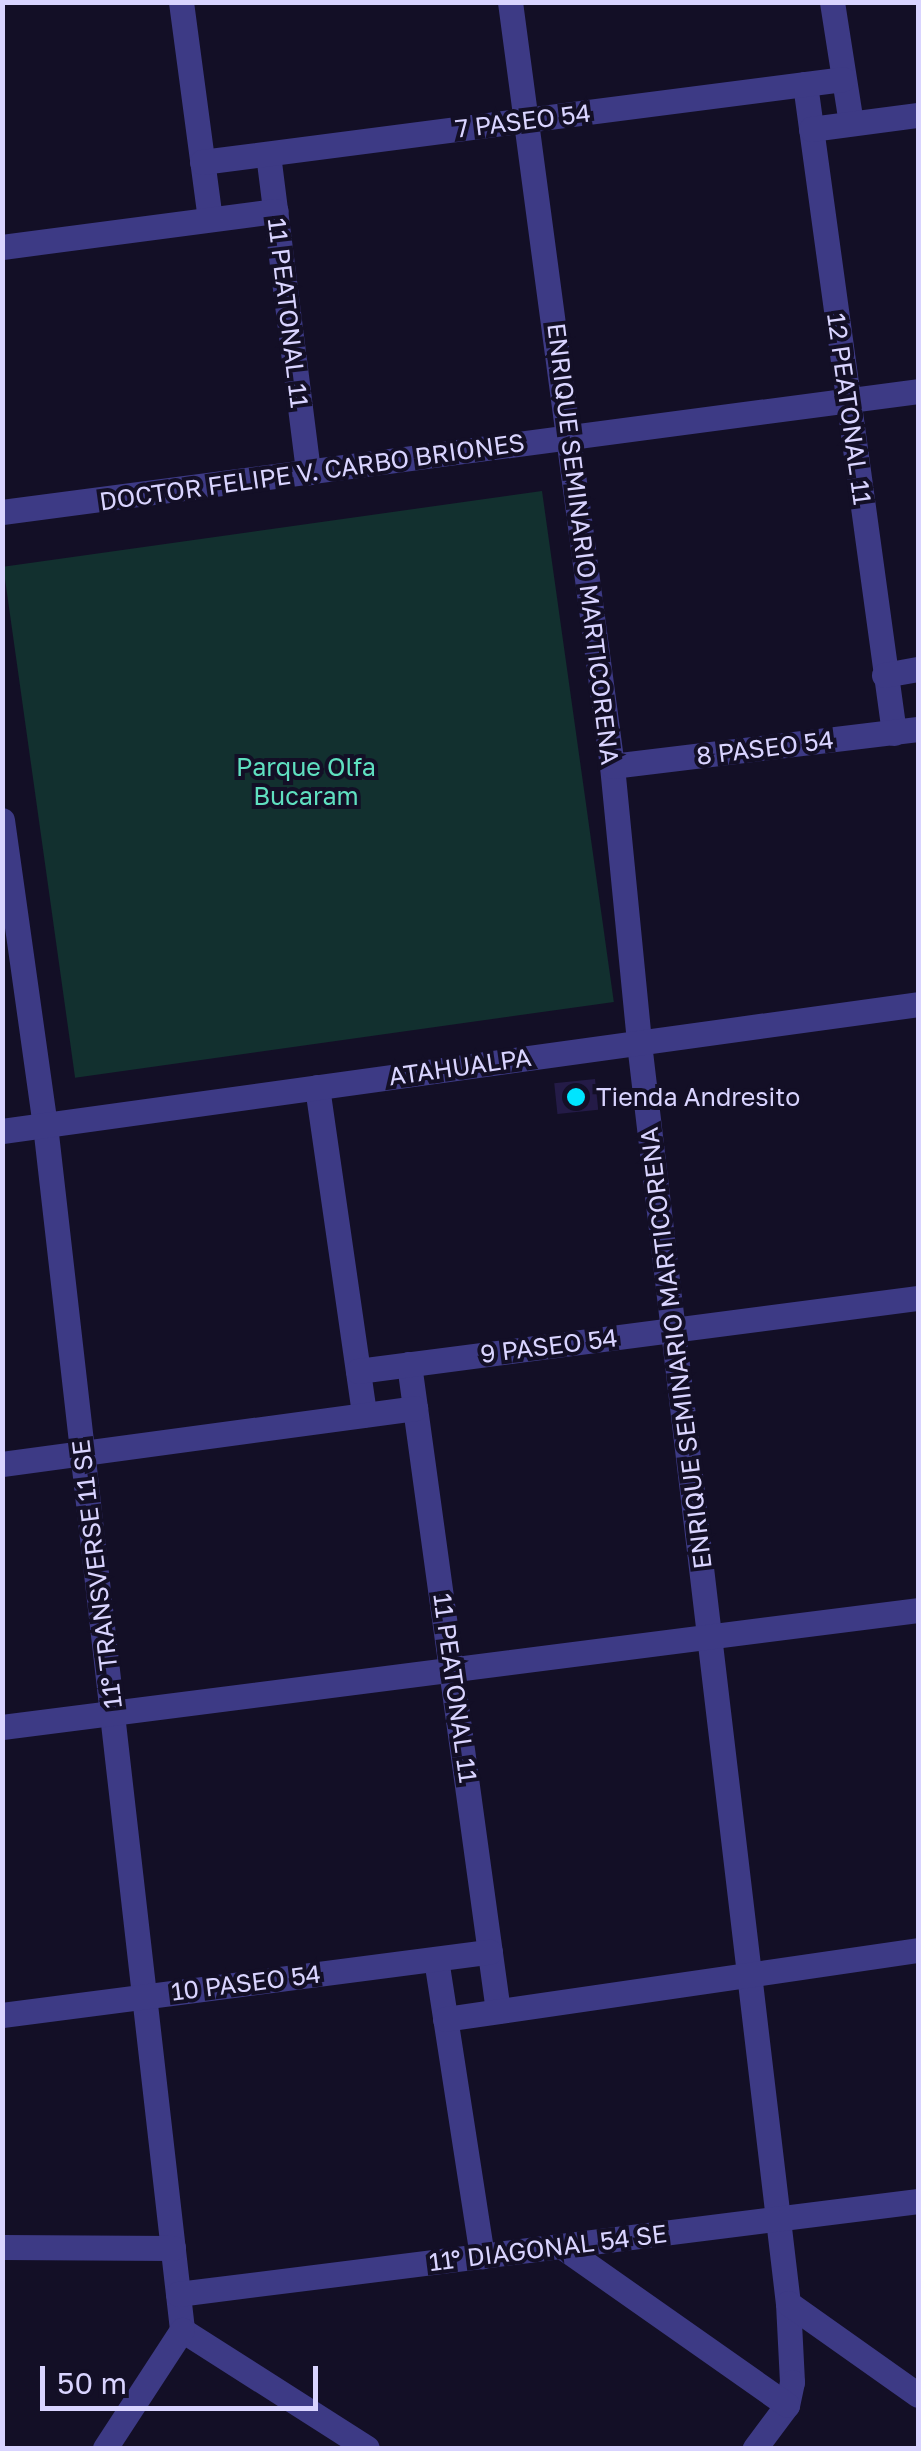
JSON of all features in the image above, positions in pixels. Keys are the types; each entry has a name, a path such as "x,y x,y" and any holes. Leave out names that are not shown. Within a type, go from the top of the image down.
{"street":[{"path":"181,2 210,220"},
{"name":"ENRIQUE SEMINARIO MARTICORENA","path":"510,2 612,766 640,1043 788,2303 792,2382 786,2405"},
{"path":"832,2 850,123"},
{"name":"7 PASEO 54","path":"202,162 842,79"},
{"name":"12 PEATONAL 11","path":"805,84 884,675 906,731"},
{"path":"811,130 918,115"},
{"name":"11 PEATONAL 11","path":"268,154 308,472"},
{"path":"2,247 276,211"},
{"name":"DOCTOR FELIPE V. CARBO BRIONES","path":"2,512 918,391"},
{"path":"884,675 918,669"},
{"name":"8 PASEO 54","path":"612,766 906,731"},
{"name":"11° TRANSVERSE 11 SE","path":"2,820 46,1124 182,2330"},
{"name":"ATAHUALPA","path":"2,1131 918,1004"},
{"path":"318,1086 364,1414"},
{"name":"9 PASEO 54","path":"358,1371 918,1298"},
{"name":"11 PEATONAL 11","path":"409,1364 498,2011"},
{"path":"2,1464 415,1408"},
{"path":"2,1727 918,1610"},
{"path":"445,2019 918,1950"},
{"name":"10 PASEO 54","path":"2,2015 490,1952"},
{"path":"436,1959 482,2256"},
{"name":"11° DIAGONAL 54 SE","path":"178,2294 918,2201"},
{"path":"561,2246 786,2405 755,2448"},
{"path":"2,2247 173,2248"},
{"path":"788,2303 918,2394"},
{"path":"105,2448 182,2330 367,2448"}],"green space":[{"name":"Parque Olfa Bucaram","path":"542,491 614,1002 75,1078 3,567"}],"building":[{"name":"Tienda Andresito","path":"595,1079 598,1110 557,1114 554,1083"}],"place":[{"name":"Tienda Andresito","path":"576,1097"}]}
